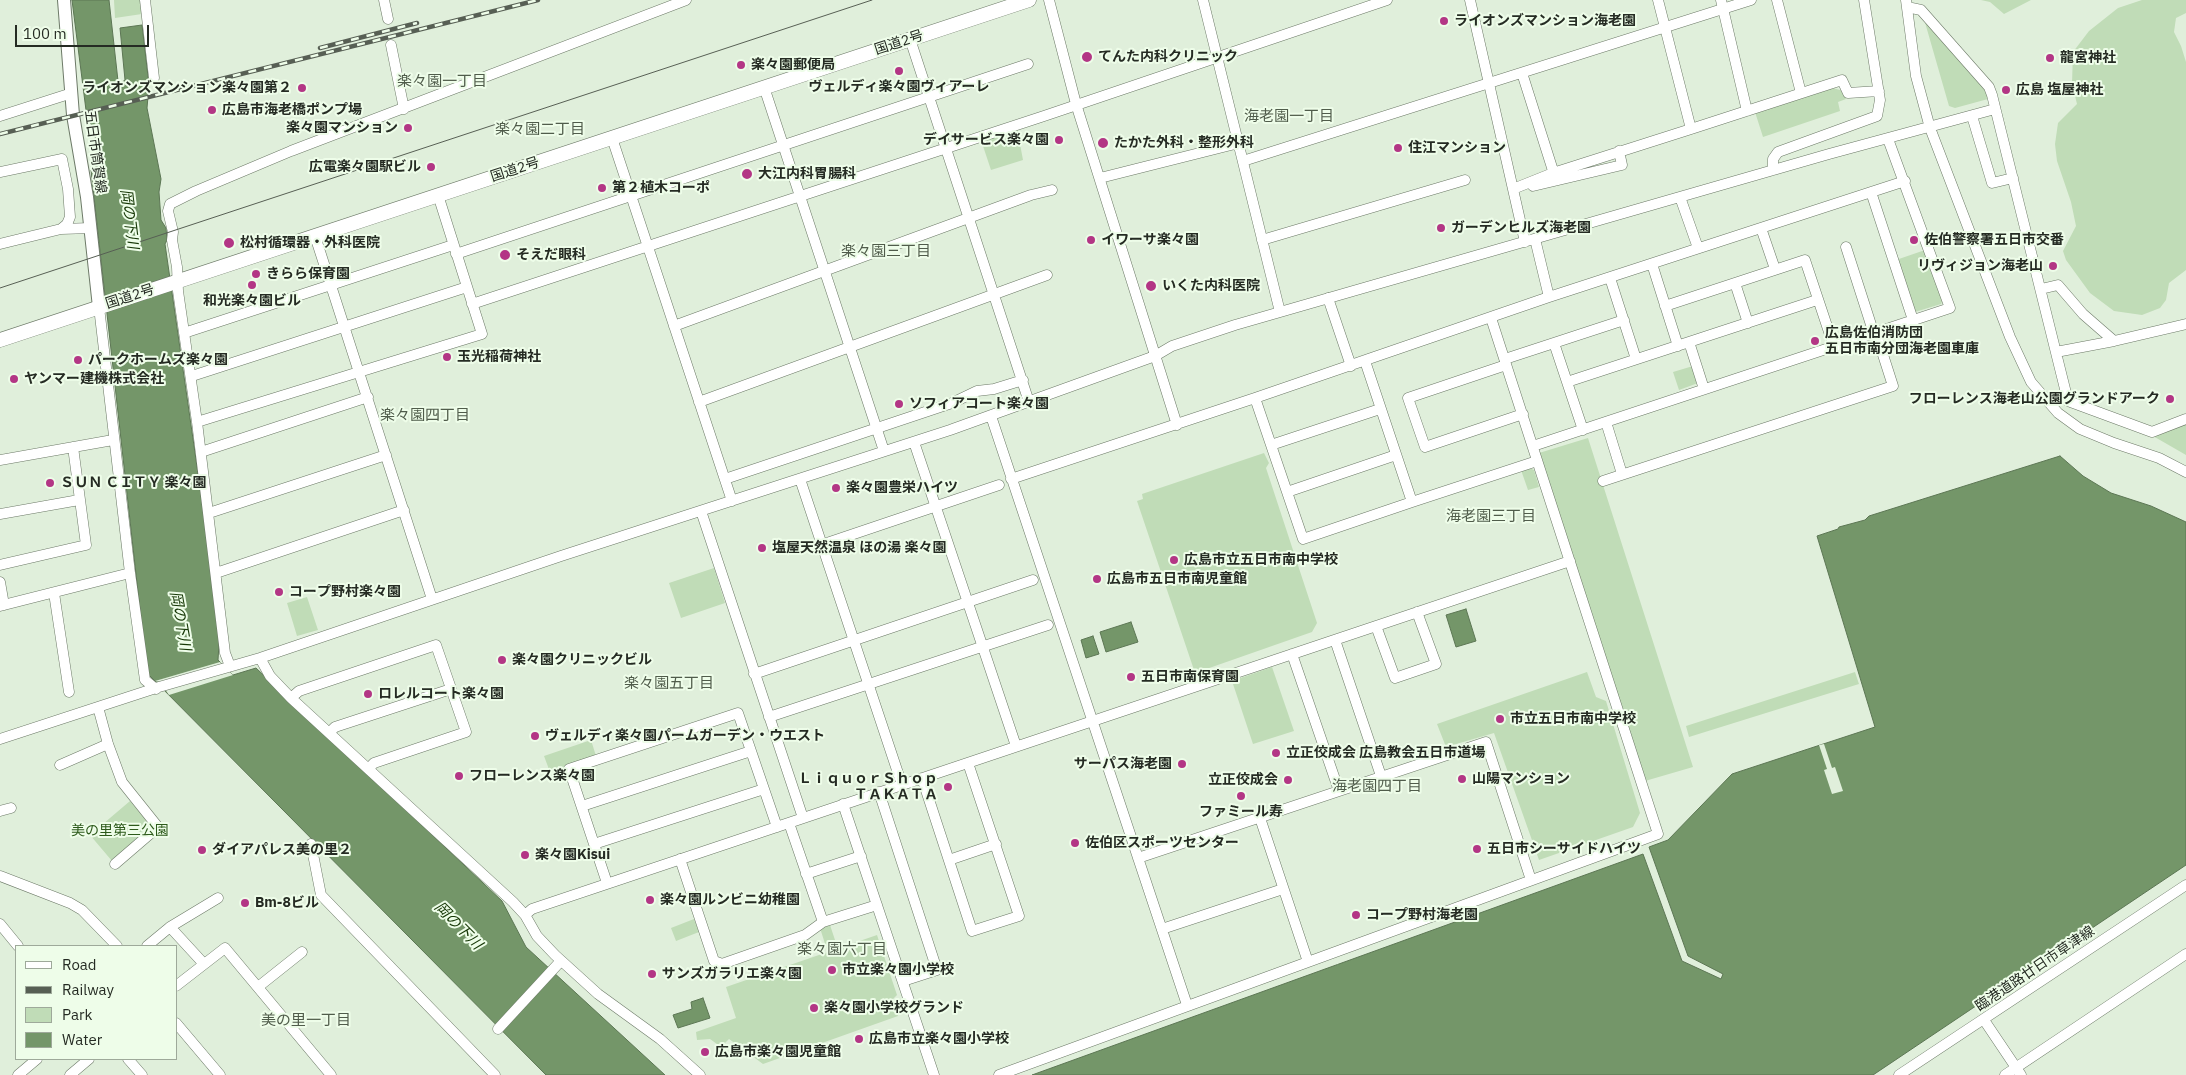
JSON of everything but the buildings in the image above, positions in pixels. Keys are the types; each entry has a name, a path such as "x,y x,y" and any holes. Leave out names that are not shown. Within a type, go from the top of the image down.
{"highway":[{"name":"国道2号","path":"0,340 1029,0"}],"main road":[{"name":"五日市筒賀線","path":"64,0 73,115 103,306"}],"street":[{"path":"145,0 154,78"},
{"path":"384,0 388,20"},
{"path":"228,667 225,656 192,376 175,282 173,232 168,210 173,202 291,151 686,0"},
{"path":"1049,0 1076,104 1177,424"},
{"path":"1203,0 1280,312"},
{"path":"472,304 800,197 1387,0"},
{"path":"1470,0 1512,189 1549,297"},
{"path":"1658,0 1690,129"},
{"path":"1243,161 1665,28 1722,4 1752,0"},
{"path":"1777,0 1801,93"},
{"path":"1773,170 1773,159 1778,152 1877,116 1880,100 1879,91 1864,0"},
{"path":"1907,3 1921,10 1930,19 1988,87 1996,109 2068,401 2152,432 2186,419"},
{"path":"1907,3 1916,76 1930,128 2010,336 2022,363 2038,391 2058,413 2080,429 2159,458 2186,472"},
{"path":"1722,4 1747,111"},
{"path":"910,39 1030,402"},
{"path":"391,45 404,109"},
{"path":"184,333 631,195 929,95 1028,64"},
{"path":"1522,73 1555,177"},
{"path":"1512,189 1555,177 1619,151 1842,80 1848,93 1879,91"},
{"path":"764,87 884,451"},
{"path":"0,116 72,93"},
{"path":"0,739 157,688 260,658 432,599 914,442 1155,356 1172,346 1280,312 1773,170 1996,109"},
{"path":"1972,116 1992,183 2013,178"},
{"path":"612,138 732,502"},
{"path":"1533,446 1950,308 1888,139"},
{"path":"1100,178 1239,142"},
{"path":"0,172 62,160 68,190 70,217 64,229"},
{"path":"1262,240 1465,180"},
{"path":"1011,479 1351,366 1549,297 1905,181"},
{"path":"68,190 85,186"},
{"path":"674,326 1032,195 1052,190"},
{"path":"1871,192 1913,320"},
{"path":"198,422 482,334 438,195"},
{"path":"1680,197 1698,248"},
{"path":"0,244 64,229 91,228"},
{"path":"1761,228 1775,269"},
{"path":"315,236 432,599"},
{"path":"1603,481 1893,386 1846,247"},
{"path":"1665,306 1805,260 1834,347"},
{"path":"1652,264 1678,346"},
{"path":"698,402 1047,275"},
{"path":"1610,278 1636,359"},
{"path":"1735,283 1748,323"},
{"path":"2041,289 2058,285 2083,314 2114,341"},
{"path":"192,376 467,287"},
{"path":"1328,298 1351,366"},
{"path":"1567,382 1817,300"},
{"path":"103,306 113,440 145,680 157,688"},
{"path":"999,1075 1658,834 1491,318"},
{"path":"1523,414 1425,447 1408,398 1554,343 1624,320"},
{"path":"2056,352 2186,324"},
{"path":"1689,342 1704,389"},
{"path":"1554,343 1583,430"},
{"path":"1365,361 1412,502"},
{"path":"725,479 952,402 977,391 994,389 1022,380"},
{"path":"201,452 368,397"},
{"path":"1256,398 1303,539 1537,461"},
{"path":"1271,445 1380,409"},
{"path":"991,416 1187,1005"},
{"path":"1606,422 1622,474"},
{"path":"0,460 113,440"},
{"path":"914,442 1016,746"},
{"path":"0,566 86,545 73,447"},
{"path":"209,513 386,454"},
{"path":"1287,492 1396,455"},
{"path":"800,479 902,785"},
{"path":"821,545 999,484"},
{"path":"0,514 79,500"},
{"path":"216,573 404,510"},
{"path":"701,511 803,818"},
{"path":"525,915 532,909 608,883 1570,561"},
{"path":"0,582 2,605 130,573"},
{"path":"754,674 1033,580"},
{"path":"54,593 69,692"},
{"path":"1376,626 1395,678 1436,664 1417,612"},
{"path":"770,718 1048,625"},
{"path":"1335,640 1380,776"},
{"path":"291,698 299,691 436,645 466,732 374,763 369,768"},
{"path":"1292,654 1339,791"},
{"path":"260,658 270,676 291,698 369,768 525,915 537,936 555,955 598,994 660,1039 700,1075"},
{"path":"330,732 335,728 452,689"},
{"path":"98,707 108,744 122,782 158,827 115,864"},
{"path":"608,883 569,769 738,713 777,826"},
{"path":"1138,858 1486,742 1531,880"},
{"path":"60,765 108,744"},
{"path":"582,806 751,750"},
{"path":"922,778 972,932 1019,916 968,763"},
{"path":"594,844 764,789"},
{"path":"879,792 937,970 903,980"},
{"path":"844,804 934,1075"},
{"path":"0,811 11,808"},
{"path":"1260,818 1308,962"},
{"path":"789,822 823,922"},
{"path":"311,844 321,895 445,1021 490,1073"},
{"path":"948,860 996,844"},
{"path":"806,874 861,856"},
{"path":"680,859 714,961 722,964 805,935 823,922 877,905"},
{"path":"0,876 82,910 116,945"},
{"name":"臨港道路廿日市草津線","path":"1899,1075 2186,885"},
{"path":"1162,929 1284,889"},
{"path":"148,945 170,926 218,898"},
{"path":"170,926 204,964"},
{"path":"1,929 17,945"},
{"path":"178,984 225,948 332,1075"},
{"path":"258,987 302,952"},
{"path":"2005,1075 2018,1071 2186,954"},
{"path":"498,1029 558,964"},
{"path":"1984,1020 2018,1071"},
{"path":"178,1025 220,1075"},
{"path":"18,1075 37,1060"},
{"path":"70,1075 88,1060"},
{"path":"129,1060 142,1075"}],"green space":[{"path":"114,0 140,0 142,14 115,18"},
{"path":"1981,0 2031,0 2004,14 1990,2"},
{"path":"2142,0 2186,0 2186,13 2176,18 2174,32 2186,62 2186,270 2169,283 2166,300 2160,308 2142,315 2114,311 2090,293 2066,260 2063,251 2076,226 2071,202 2057,161 2055,144 2058,123 2077,104 2072,84 2073,52 2089,31 2118,8"},
{"path":"1924,19 1987,92 1988,99 1955,108 1949,106"},
{"path":"1829,87 1844,91 1846,99 1838,102 1840,111 1763,137 1755,112"},
{"path":"1017,128 1023,160 991,170 981,140"},
{"path":"1925,250 1943,300 1941,304 1915,312 1896,260"},
{"path":"1693,366 1698,383 1679,390 1673,372"},
{"path":"2186,424 2186,455 2153,436"},
{"path":"1588,438 1693,767 1645,781 1539,453"},
{"path":"1264,453 1269,463 1266,468 1317,623 1312,632 1195,673 1137,501 1143,499 1142,494"},
{"path":"1527,467 1534,470 1539,487 1528,490 1521,470"},
{"path":"714,568 725,603 681,618 669,583"},
{"path":"307,597 318,630 297,636 287,603"},
{"path":"1272,667 1294,731 1253,744 1232,681"},
{"path":"1587,672 1596,697 1606,701 1640,813 1633,827 1539,860 1494,733 1446,747 1437,724"},
{"path":"1855,672 1859,684 1689,737 1686,726"},
{"path":"591,740 596,756 550,772 544,756"},
{"name":"美の里第三公園","path":"130,801 152,827 112,861 90,835"},
{"path":"694,919 699,932 676,941 671,928"},
{"path":"830,925 837,946 827,950 820,928"},
{"name":"楽々園小学校グランド","path":"877,935 897,995 893,999 898,1016 763,1064 729,1039 721,1047 710,1039 697,1040 696,1032 736,1018 726,987"}],"water":[{"name":"岡の下川","path":"72,0 109,0 118,81 121,83 125,80 120,28 142,25 149,85 147,108 161,179 159,192 161,220 166,228 167,240 165,244 220,627 218,660 233,675 256,668 502,901 526,947 665,1075 546,1075 147,673 91,170 96,167 95,130 87,118"},
{"path":"2060,456 2083,476 2111,493 2151,506 2186,522 2186,865 1873,1075 1032,1075 1643,854 1682,961 1721,979 1723,974 1688,956 1649,847 1668,840 1732,774 1875,727 1817,536 1839,527 1865,520 1869,516"},
{"path":"1466,609 1476,641 1456,647 1446,615"},
{"path":"1131,622 1138,642 1106,652 1100,632"},
{"path":"1093,636 1099,654 1086,658 1081,640"},
{"path":"703,998 710,1018 678,1028 673,1015 692,1009 691,1002"}],"pier":[{"path":"220,662 233,675 169,695 160,682 155,681"},
{"path":"1824,744 1832,768 1835,767 1843,791 1832,794 1824,770 1827,769 1819,745"}],"tram line":[{"path":"0,288 872,0"}],"railway":[{"path":"0,134 538,0"},
{"path":"320,48 417,23"}],"place":[{"name":"ライオンズマンション海老園","path":"1444,21"},
{"name":"てんた内科クリニック","path":"1087,57"},
{"name":"龍宮神社","path":"2050,58"},
{"name":"楽々園郵便局","path":"741,65"},
{"name":"ヴェルディ楽々園ヴィアーレ","path":"899,71"},
{"name":"ライオンズマンション楽々園第２","path":"302,88"},
{"name":"広島 塩屋神社","path":"2006,90"},
{"name":"広島市海老橋ポンプ場","path":"212,110"},
{"name":"楽々園マンション","path":"408,128"},
{"name":"デイサービス楽々園","path":"1059,140"},
{"name":"たかた外科・整形外科","path":"1103,143"},
{"name":"住江マンション","path":"1398,148"},
{"name":"広電楽々園駅ビル","path":"431,167"},
{"name":"大江内科胃腸科","path":"747,174"},
{"name":"第２植木コーポ","path":"602,188"},
{"name":"ガーデンヒルズ海老園","path":"1441,228"},
{"name":"イワーサ楽々園","path":"1091,240"},
{"name":"佐伯警察署五日市交番","path":"1914,240"},
{"name":"松村循環器・外科医院","path":"229,243"},
{"name":"そえだ眼科","path":"505,255"},
{"name":"リヴィジョン海老山","path":"2053,266"},
{"name":"きらら保育園","path":"256,274"},
{"name":"和光楽々園ビル","path":"252,285"},
{"name":"いくた内科医院","path":"1151,286"},
{"name":"広島佐伯消防団 五日市南分団海老園車庫","path":"1815,341"},
{"name":"玉光稲荷神社","path":"447,357"},
{"name":"パークホームズ楽々園","path":"78,360"},
{"name":"ヤンマー建機株式会社","path":"14,379"},
{"name":"フローレンス海老山公園グランドアーク","path":"2170,399"},
{"name":"ソフィアコート楽々園","path":"899,404"},
{"name":"ＳＵＮ ＣＩＴＹ 楽々園","path":"50,483"},
{"name":"楽々園豊栄ハイツ","path":"836,488"},
{"name":"塩屋天然温泉 ほの湯 楽々園","path":"762,548"},
{"name":"広島市立五日市南中学校","path":"1174,560"},
{"name":"広島市五日市南児童館","path":"1097,579"},
{"name":"コープ野村楽々園","path":"279,592"},
{"name":"楽々園クリニックビル","path":"502,660"},
{"name":"五日市南保育園","path":"1131,677"},
{"name":"ロレルコート楽々園","path":"368,694"},
{"name":"市立五日市南中学校","path":"1500,719"},
{"name":"ヴェルディ楽々園パームガーデン・ウエスト","path":"535,736"},
{"name":"立正佼成会 広島教会五日市道場","path":"1276,753"},
{"name":"サーパス海老園","path":"1182,764"},
{"name":"フローレンス楽々園","path":"459,776"},
{"name":"山陽マンション","path":"1462,779"},
{"name":"立正佼成会","path":"1288,780"},
{"name":"ＬｉｑｕｏｒＳｈｏｐ ＴＡＫＡＴＡ","path":"948,787"},
{"name":"ファミール寿","path":"1241,796"},
{"name":"佐伯区スポーツセンター","path":"1075,843"},
{"name":"五日市シーサイドハイツ","path":"1477,849"},
{"name":"ダイアパレス美の里２","path":"202,850"},
{"name":"楽々園Kisui","path":"525,855"},
{"name":"楽々園ルンビニ幼稚園","path":"650,900"},
{"name":"Bm-8ビル","path":"245,903"},
{"name":"コープ野村海老園","path":"1356,915"},
{"name":"市立楽々園小学校","path":"832,970"},
{"name":"サンズガラリエ楽々園","path":"652,974"},
{"name":"楽々園小学校グランド","path":"814,1008"},
{"name":"広島市立楽々園小学校","path":"859,1039"},
{"name":"広島市楽々園児童館","path":"705,1052"}],"district":[{"name":"楽々園一丁目","path":"442,82"},
{"name":"海老園一丁目","path":"1289,117"},
{"name":"楽々園二丁目","path":"540,130"},
{"name":"楽々園三丁目","path":"886,252"},
{"name":"楽々園四丁目","path":"425,416"},
{"name":"海老園三丁目","path":"1491,517"},
{"name":"楽々園五丁目","path":"669,684"},
{"name":"海老園四丁目","path":"1377,787"},
{"name":"楽々園六丁目","path":"842,950"},
{"name":"美の里一丁目","path":"306,1021"}]}
